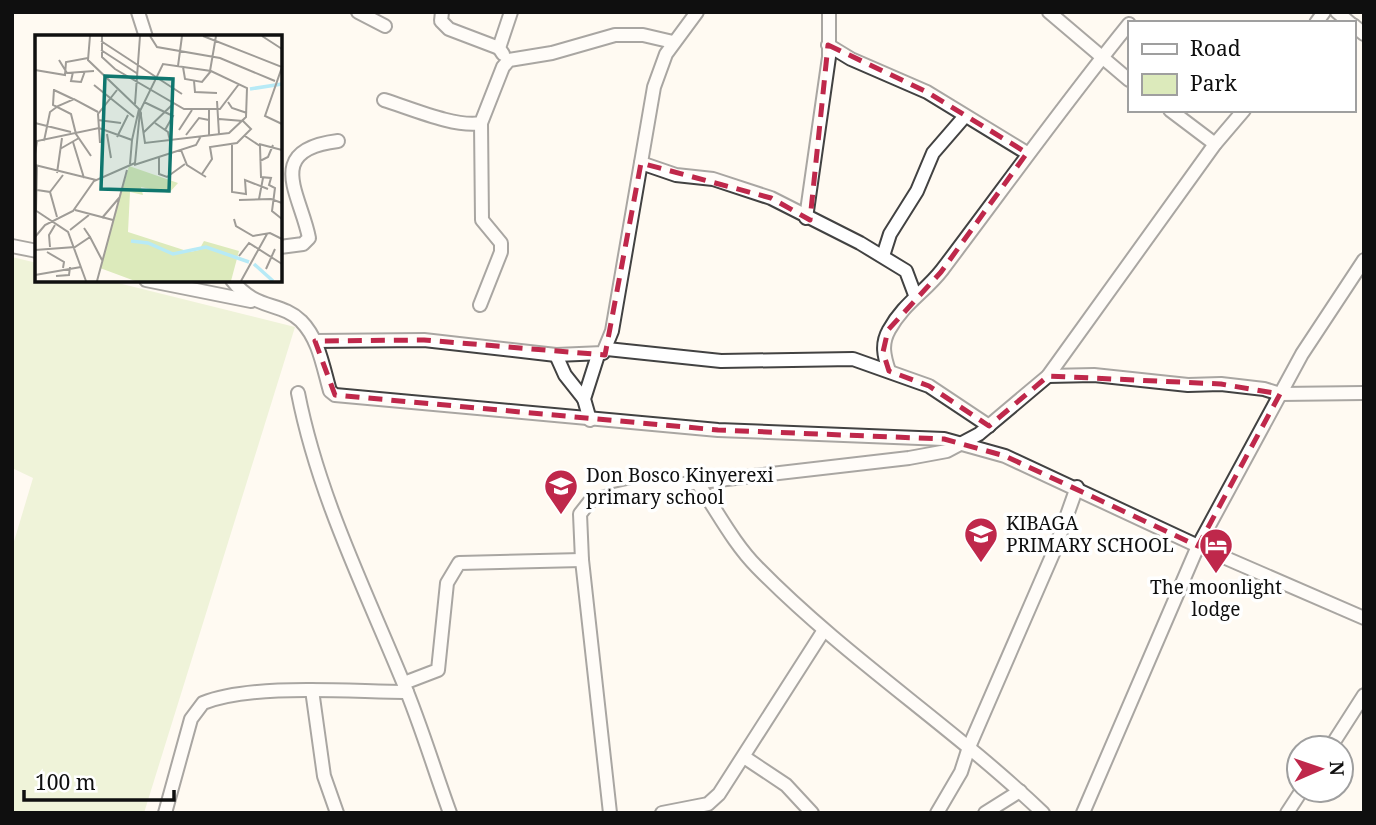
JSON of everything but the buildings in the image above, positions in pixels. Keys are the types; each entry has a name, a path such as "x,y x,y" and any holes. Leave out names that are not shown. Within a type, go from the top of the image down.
{"street":[{"path":"138,12 145,35"},
{"path":"358,12 385,26"},
{"path":"442,12 441,21 449,29 499,48 509,60"},
{"path":"499,48 511,12"},
{"path":"584,399 603,352 654,87 673,42 697,12"},
{"path":"806,218 829,57 829,12"},
{"path":"1049,12 1128,79"},
{"path":"889,371 884,342 888,330 915,295 941,272 1027,153 1128,25"},
{"path":"480,305 502,252 501,243 482,220 481,123 503,67 509,60 552,53 615,35 643,35 673,42"},
{"path":"828,45 850,60 927,92 1027,153"},
{"path":"384,100 472,125 481,123"},
{"path":"1173,112 1216,144"},
{"path":"610,813 582,560 580,514 592,500 641,489 699,485 909,458 947,451 962,443 989,426 1048,376 1216,144 1242,112"},
{"path":"883,256 890,234 917,191 933,153 965,116"},
{"path":"282,247 303,244 309,239 292,187 295,163 302,153 317,143 338,141"},
{"path":"641,163 676,175 713,179 762,195 883,256 906,271 915,295"},
{"path":"12,246 35,251"},
{"path":"1083,813 1198,546 1280,394 1364,260"},
{"path":"156,282 254,302 299,320 315,341 330,391 335,395 590,420 718,429 928,437 962,443 1005,456 1077,487 1198,546 1364,618"},
{"path":"234,282 254,302"},
{"path":"315,341 425,340 556,355 603,352 721,361 853,359 929,386 989,426"},
{"path":"556,355 565,375 584,399 590,420"},
{"path":"1048,376 1094,375 1188,385 1220,384 1265,388 1280,394 1364,393"},
{"path":"298,393 307,436 345,551 405,688 450,813"},
{"path":"699,485 754,565 824,630 969,747 1043,813"},
{"path":"937,813 961,772 969,747 1055,549 1077,487"},
{"path":"165,813 191,719 201,704 228,697 312,690 405,688 438,670 447,583 459,563 582,560"},
{"path":"662,813 708,804 719,794 824,630"},
{"path":"312,690 324,776 337,813"},
{"path":"1339,734 1364,695"},
{"path":"744,757 786,785 812,813"},
{"path":"985,813 1020,791"}],"highlighted area":[{"path":"828,45 927,92 1027,153 941,272 888,330 883,352 889,371 929,386 989,426 1048,376 1221,384 1280,394 1198,546 1005,456 944,439 718,430 335,395 315,341 424,340 605,355 641,163 771,198 810,220"}],"green space":[{"path":"12,257 35,263 35,282 114,282 295,327 144,813 12,813 12,548 33,478 12,468"}],"place":[{"name":"Don Bosco Kinyerexi primary school","path":"561,516"},
{"name":"KIBAGA PRIMARY SCHOOL","path":"981,564"},
{"name":"The moonlight lodge","path":"1216,575"}]}
